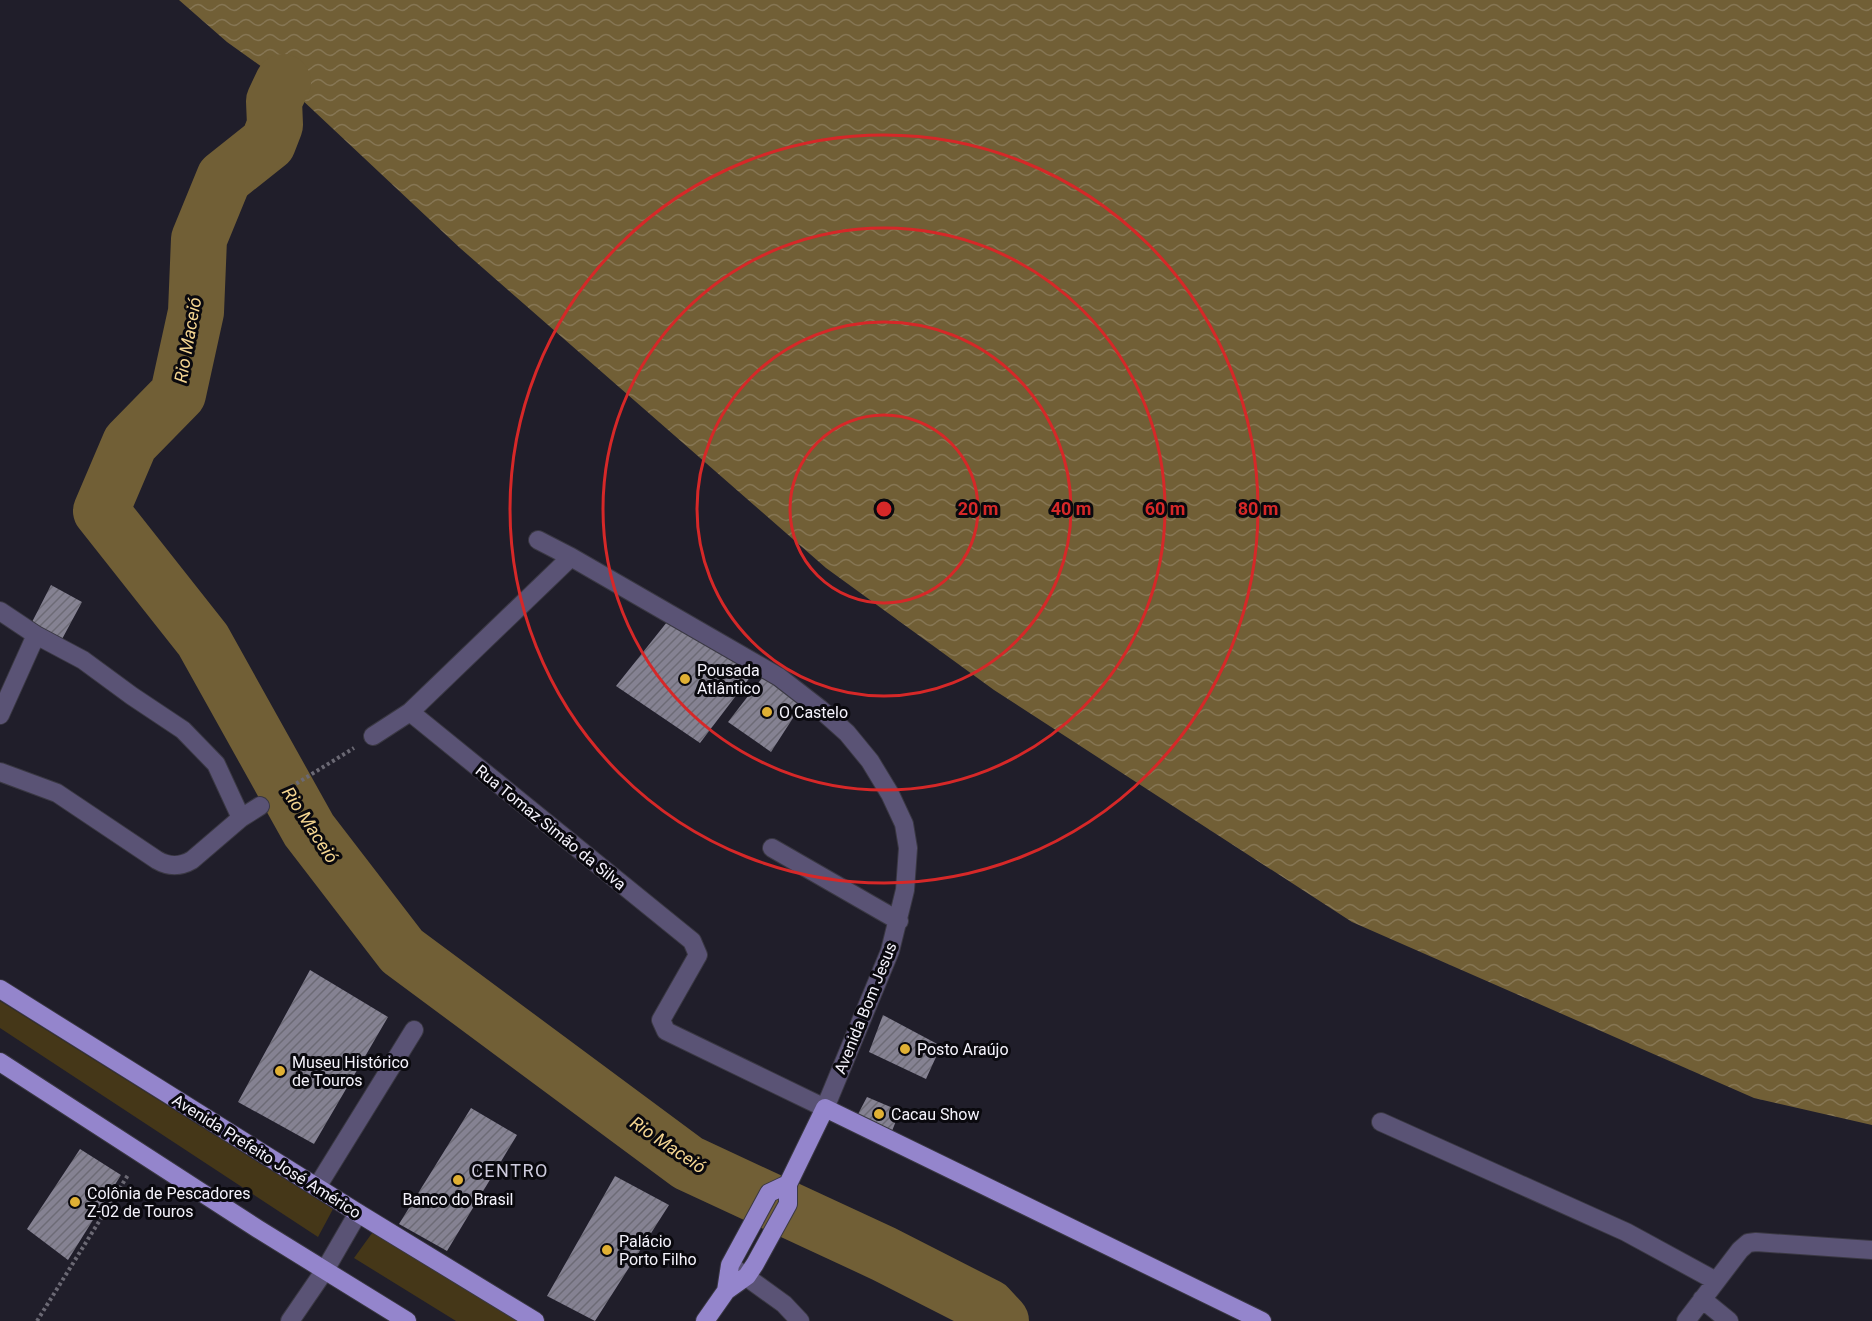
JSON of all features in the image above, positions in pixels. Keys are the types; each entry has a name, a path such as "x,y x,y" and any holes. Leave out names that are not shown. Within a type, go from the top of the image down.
{"main road":[{"name":"Avenida Prefeito José Américo","path":"0,989 535,1321"},
{"path":"0,1062 141,1154 407,1321"},
{"name":"Avenida Bom Jesus","path":"705,1321 726,1292 751,1270 788,1204 788,1184 825,1108"},
{"path":"825,1108 1262,1321"},
{"name":"Avenida Bom Jesus","path":"726,1292 733,1259 768,1194 788,1184"}],"street":[{"name":"Avenida Bom Jesus","path":"538,540 572,557 779,677 847,733 870,761 890,794 904,824 908,848 905,890 899,921 890,951 825,1108"},
{"path":"373,736 410,712 572,557"},
{"path":"0,611 83,660 183,730 216,764 241,818"},
{"path":"0,716 36,634"},
{"name":"Rua Tomaz Simão da Silva","path":"410,712 692,941 698,955 661,1020 666,1031 825,1108"},
{"path":"0,772 57,793 157,860 169,865 185,864 192,860 241,818 260,806"},
{"path":"772,848 899,921"},
{"path":"316,1187 414,1030"},
{"path":"1381,1122 1626,1232 1716,1281"},
{"path":"290,1321 325,1270 358,1213"},
{"path":"1686,1321 1740,1250 1748,1244 1756,1242 1872,1250"},
{"path":"733,1259 751,1270 800,1321"},
{"path":"1702,1299 1729,1321"}],"path":[{"path":"260,806 373,736"},
{"path":"37,1321 141,1154"}],"shaded area":[{"path":"0,1001 333,1209 318,1237 0,1028"},
{"path":"375,1229 523,1321 456,1321 354,1258"}],"water":[{"path":"179,0 1872,0 1872,1125 1754,1098 1352,922 994,690 826,568 460,248 283,82 227,42"}],"building":[{"path":"51,585 82,602 61,641 31,624"},
{"name":"Pousada Atlântico","path":"671,617 754,672 700,743 616,686"},
{"name":"O Castelo","path":"762,678 804,701 771,752 728,722"},
{"path":"310,970 388,1017 314,1144 238,1102"},
{"name":"Posto Araújo","path":"883,1015 941,1046 926,1079 869,1052"},
{"name":"Cacau Show","path":"867,1097 900,1111 892,1131 857,1116"},
{"name":"Banco do Brasil","path":"471,1108 517,1135 447,1251 399,1224"},
{"name":"Colônia de Pescadores Z-02 de Touros","path":"80,1149 121,1175 68,1260 27,1229"},
{"name":"Palácio Porto Filho","path":"615,1176 669,1205 595,1321 547,1296"}],"waterway":[{"name":"Rio Maceió","path":"283,82 274,101 275,125 268,143 224,178 199,239 196,312 178,394 130,443 101,511 203,640 309,830 402,951 688,1163 884,1254 988,1307 1001,1321"}],"place":[{"name":"Pousada Atlântico","path":"685,679"},
{"name":"O Castelo","path":"767,712"},
{"name":"Posto Araújo","path":"905,1049"},
{"name":"Museu Histórico de Touros","path":"280,1071"},
{"name":"Cacau Show","path":"879,1114"},
{"name":"Banco do Brasil","path":"458,1180"},
{"name":"Colônia de Pescadores Z-02 de Touros","path":"75,1202"},
{"name":"Palácio Porto Filho","path":"607,1250"}],"district":[{"name":"CENTRO","path":"510,1171"}]}
